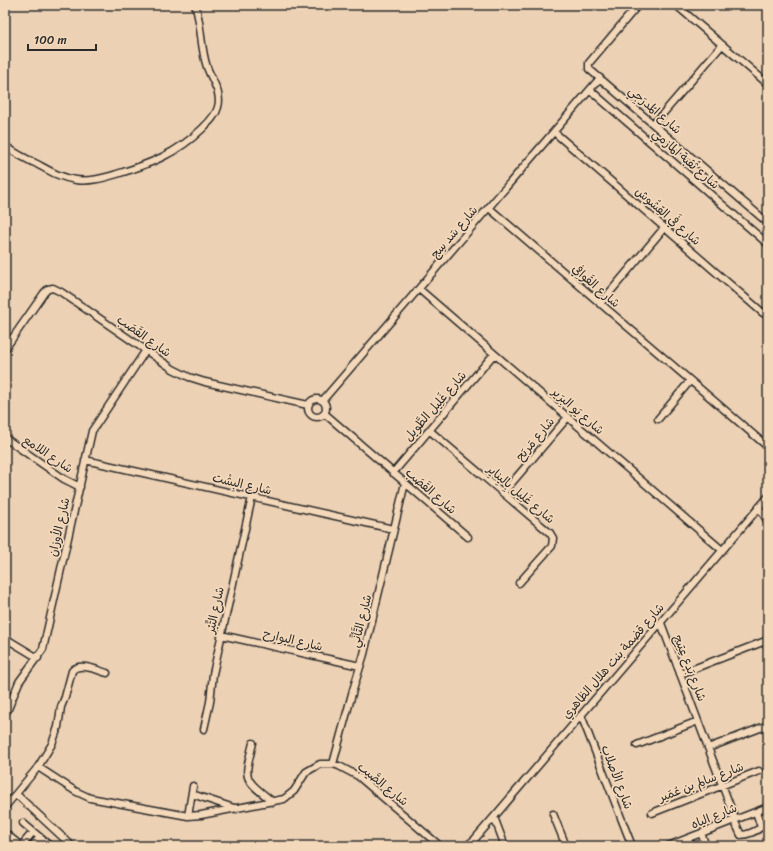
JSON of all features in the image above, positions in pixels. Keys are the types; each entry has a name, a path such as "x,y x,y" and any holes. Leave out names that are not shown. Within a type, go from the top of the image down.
{"street":[{"path":"5,146 52,173 64,178 83,181 101,179 148,164 164,157 188,141 213,117 219,102 217,90 204,59 199,18 195,5"},
{"name":"شارع المُدرَجِي","path":"638,5 589,63 589,69 768,223"},
{"path":"676,5 768,84"},
{"path":"654,124 722,45"},
{"name":"شارع سَد سِج","path":"323,400 600,78"},
{"name":"شارع ثُقبة المازمي","path":"590,90 768,244"},
{"name":"شارع فَي القِشُوش","path":"554,132 763,313 768,315"},
{"name":"شارع القَوافِي","path":"489,208 768,447"},
{"path":"600,304 664,228"},
{"name":"شارع القَصَب","path":"5,350 45,290 53,288 177,372 197,380 308,405"},
{"name":"شارع يَو البِرَير","path":"419,289 722,550"},
{"name":"شارع الأوزان","path":"5,714 19,682 38,658 44,644 80,487 89,438 96,423 146,350"},
{"name":"شارع غَلِيل الطَّويل","path":"393,473 494,354"},
{"path":"658,419 690,381"},
{"path":"311,400 323,400 326,405 324,413 317,417 308,411 308,405 311,400"},
{"name":"شارع القَصَب","path":"324,413 468,537"},
{"name":"شارع مَربَح","path":"503,493 568,417"},
{"name":"شارع غَلِيل بِاليِنايِر","path":"430,430 547,529 553,538 550,549 519,583"},
{"name":"شارع اللامع","path":"5,438 64,479 80,487"},
{"name":"شارع البِشْت","path":"85,460 393,529"},
{"name":"شارع التَّأنِّي","path":"333,764 378,599 393,529 405,483"},
{"name":"شارع التِّبْر","path":"204,729 210,702 212,674 252,497"},
{"name":"شارع قضمة بنت هلال الظاهري","path":"466,846 473,843 768,497"},
{"path":"760,507 768,522"},
{"name":"شارع بَدع عِتِيج","path":"661,623 741,835 762,827 756,812"},
{"name":"شارع البوارح","path":"221,635 360,666"},
{"path":"5,638 38,658"},
{"path":"680,674 768,640"},
{"path":"5,807 38,767 52,744 60,719 61,708 74,668 80,666 107,673"},
{"name":"شارع الأصلاب","path":"582,715 632,846"},
{"path":"637,745 698,721"},
{"path":"708,748 768,725"},
{"path":"253,743 247,769 248,780 273,802"},
{"path":"38,767 75,791 90,798 188,816 201,816 284,799 294,791 306,772 312,768 324,764 333,764"},
{"name":"شارع الصَّيب","path":"333,764 345,768 358,776 438,844 443,846"},
{"name":"شارع سالِم بن عُمَير","path":"652,813 759,771"},
{"path":"188,816 193,786"},
{"path":"16,794 70,844"},
{"path":"192,794 237,809"},
{"name":"شارع الياه","path":"672,845 768,807"},
{"path":"553,814 566,846"},
{"path":"494,817 505,846"},
{"path":"22,823 50,846"},
{"path":"5,833 21,846 33,832"},
{"path":"702,833 706,846"},
{"path":"32,846 40,837"}]}
